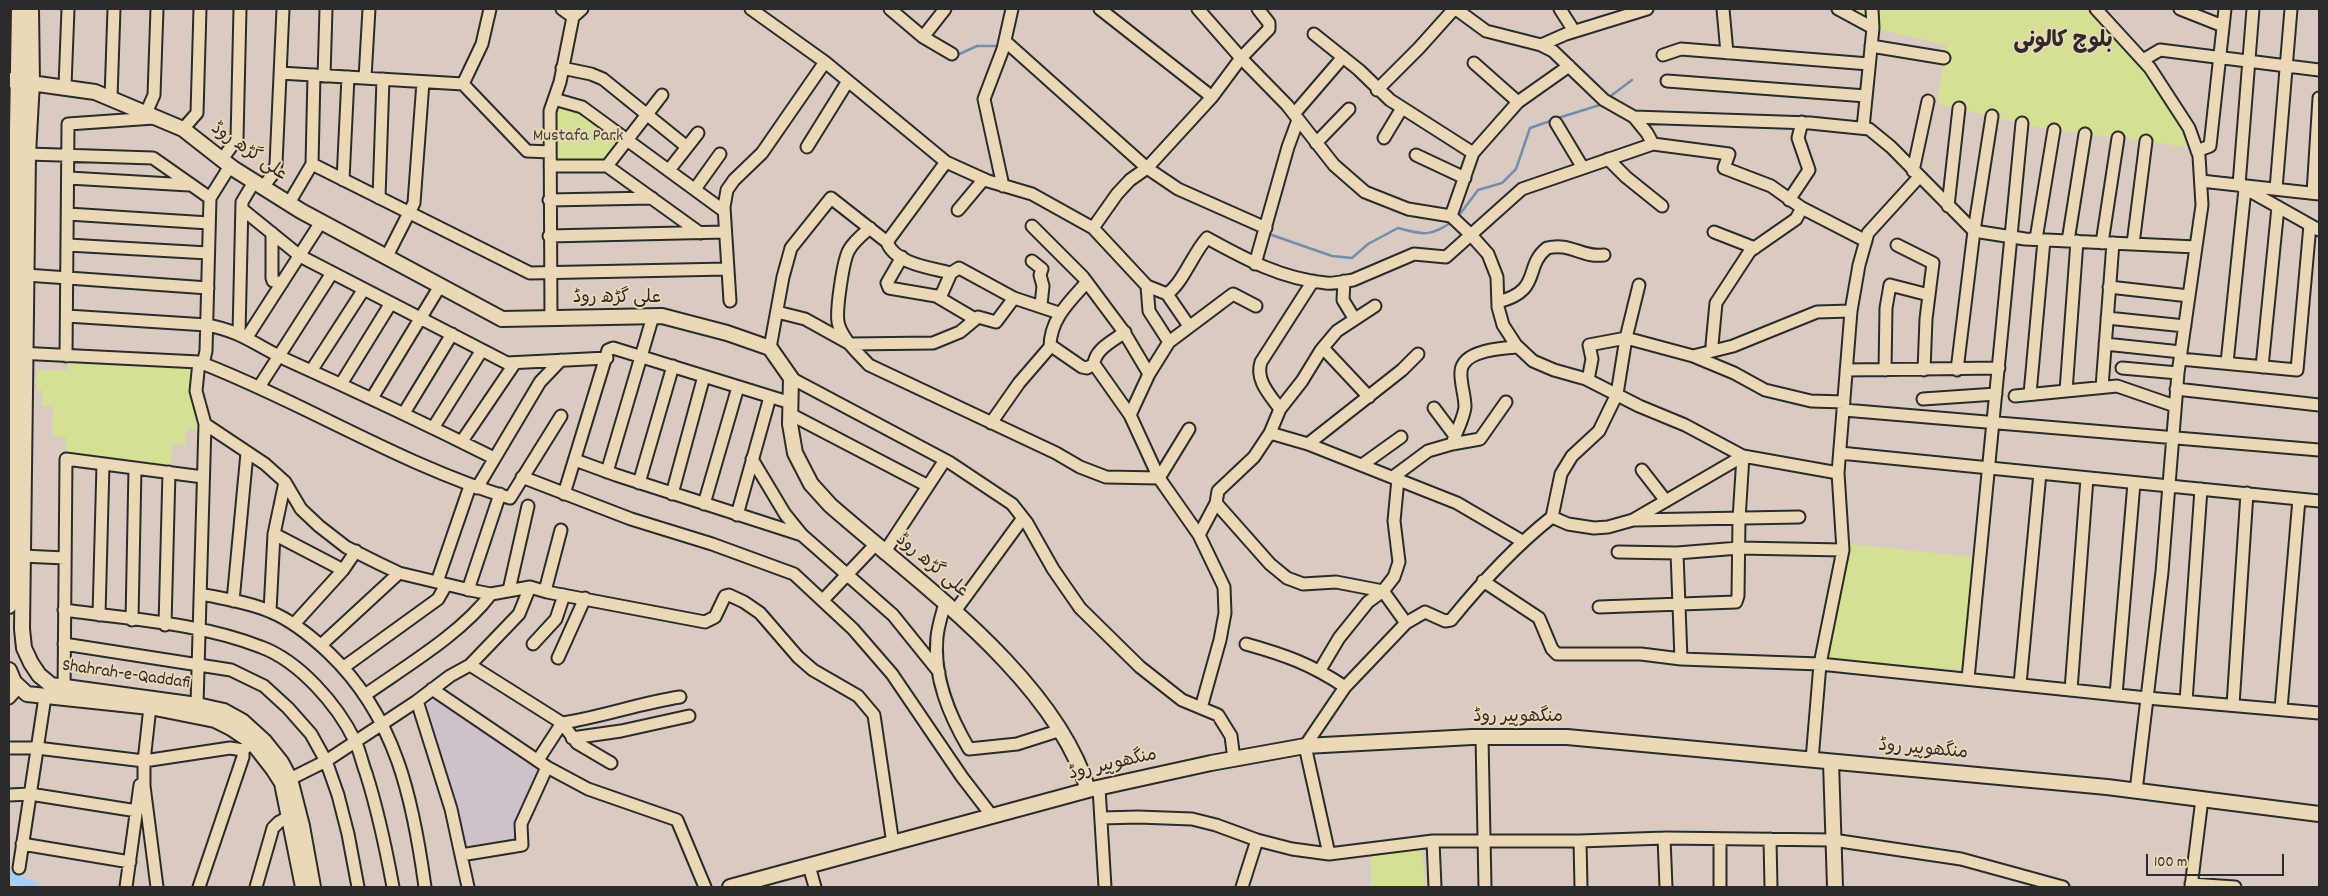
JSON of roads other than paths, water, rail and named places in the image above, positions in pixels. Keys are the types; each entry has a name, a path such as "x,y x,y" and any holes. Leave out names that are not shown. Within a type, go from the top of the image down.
{"main road":[{"name":"Shahrah-e-Qaddafi","path":"19,9 13,80 13,225 20,353 22,629 24,648 39,676 64,693 215,720 228,720 255,732 280,762 302,826 313,887"},
{"name":"Shahrah-e-Qaddafi","path":"9,606 11,407 20,353 26,275 28,154 32,82 31,9"},
{"name":"علی گڑھ روڈ","path":"13,80 65,86 95,92 183,129 226,163 321,222 502,318 662,316 727,333 770,348"},
{"path":"770,348 791,378"},
{"name":"علی گڑھ روڈ","path":"791,378 790,408 795,453 811,484 830,506 950,607 1020,677 1061,730 1093,789"},
{"name":"Shahrah-e-Qaddafi","path":"9,670 14,693 44,697 64,693 196,705 224,711 228,720 247,746 286,781 290,816 303,887"},
{"name":"منگھوپیر روڈ","path":"730,887 1093,789 1234,759 1305,746 1482,737 1567,737 2136,791 2319,814"},
{"path":"1830,762 1835,887"}],"street":[{"path":"65,86 68,9"},
{"path":"112,98 114,9"},
{"path":"66,356 68,124 70,122 151,115 154,95 157,9"},
{"path":"183,129 197,113 200,9"},
{"path":"196,705 199,665 205,424 196,390 201,363 206,351 210,198 236,139 240,9"},
{"path":"243,335 242,202 259,184 273,174 276,164 282,9"},
{"path":"289,203 312,164 326,9"},
{"path":"365,78 370,9"},
{"path":"463,84 482,44 490,9"},
{"path":"562,9 573,17"},
{"path":"551,318 549,236 550,111 573,17 582,9"},
{"path":"751,9 825,62 910,135 946,162 984,179 1032,194 1093,228 1147,286 1166,294 1189,326"},
{"path":"890,9 923,37 952,54"},
{"path":"923,37 945,9"},
{"path":"1003,186 984,100 1004,44 1012,9"},
{"path":"1100,9 1212,97"},
{"path":"1198,9 1240,58 1296,117 1334,165 1365,192 1408,209 1455,219 1471,235 1488,254 1497,277 1498,302 1503,325 1518,346 1533,361 1554,370 1588,380 1638,406 1686,425 1743,456 1838,473"},
{"path":"1093,228 1117,194 1144,170 1212,97 1240,58 1270,26 1258,9"},
{"path":"1378,90 1456,9 1486,31 1541,45 1553,51 1607,101 1634,117 1653,144"},
{"path":"1560,9 1574,31"},
{"path":"1541,45 1574,31 1647,9"},
{"path":"1723,9 1727,53"},
{"path":"1838,9 1873,28"},
{"path":"1863,128 1873,28 1872,9"},
{"path":"2180,9 2223,26"},
{"path":"2197,151 2210,146 2225,9"},
{"path":"2227,363 2242,187 2253,9"},
{"path":"2276,189 2291,9"},
{"path":"2098,10 2150,68 2189,128 2197,151 2201,181 2202,205 2176,389 2169,486 2136,791"},
{"path":"1314,34 1359,70 1378,90 1402,108 1473,153"},
{"path":"1004,44 1144,170 1178,189 1265,230"},
{"path":"1871,46 1944,58"},
{"path":"1664,55 1681,49 1869,64"},
{"path":"2143,60 2160,50 2319,70"},
{"path":"1255,264 1296,117 1343,57"},
{"path":"730,301 724,211 727,190 734,180 762,153 825,62"},
{"path":"1474,63 1518,102"},
{"path":"1455,219 1473,153 1518,102 1569,66"},
{"path":"562,68 591,74 603,80 687,147"},
{"path":"280,73 463,84 527,151 550,152"},
{"path":"343,180 348,77"},
{"path":"379,198 383,79"},
{"path":"806,147 848,81"},
{"path":"1667,81 1866,96"},
{"path":"386,258 414,202 423,82"},
{"path":"607,166 662,94"},
{"path":"2201,181 2316,194 2319,98"},
{"path":"554,99 582,107 724,211"},
{"path":"1812,760 1820,664 1843,550 1838,473 1851,311 1858,265 1868,233 1916,174 1928,102"},
{"path":"1384,138 1402,108"},
{"path":"1948,206 1959,108"},
{"path":"1316,143 1350,109"},
{"path":"1957,370 1974,231 1992,116"},
{"path":"1634,117 1802,122 1869,129 1891,147 1974,231 2040,239 2196,247"},
{"path":"1789,200 1809,170 1798,138 1802,122"},
{"path":"1556,123 1583,168"},
{"path":"1968,678 2022,123"},
{"path":"2030,394 2040,239 2054,130"},
{"path":"669,170 698,133"},
{"path":"2066,391 2072,241 2085,134"},
{"path":"2102,387 2110,288 2107,243 2118,138"},
{"path":"2133,244 2146,141"},
{"path":"1166,294 1174,289 1197,249 1207,238 1255,264 1279,274 1328,284 1353,280 1414,254 1446,257 1522,189 1653,144 1729,154 1724,168 1770,186 1802,208 1866,241"},
{"path":"28,154 153,158 210,198"},
{"path":"695,189 720,154"},
{"path":"1416,155 1465,178"},
{"path":"1608,159 1626,178 1662,206"},
{"path":"887,242 946,162"},
{"path":"312,164 530,273 728,269"},
{"path":"550,166 607,166 700,233"},
{"path":"69,178 189,185"},
{"path":"958,210 984,179"},
{"path":"2105,344 2227,363 2296,370 2314,228 2242,187"},
{"path":"550,200 652,198"},
{"path":"770,348 791,248 830,198 870,228 887,242 889,248 902,257 917,265 950,273"},
{"path":"2262,366 2278,207"},
{"path":"1712,345 1716,303 1750,251 1796,219 1802,208"},
{"path":"242,209 300,256 507,363 607,358"},
{"path":"68,214 209,224"},
{"path":"243,335 282,283 321,222"},
{"path":"1032,226 1087,282 1125,332 1149,374"},
{"path":"870,228 856,240 847,252 841,284 838,323 850,344 869,364 1095,474 1127,479 1159,478"},
{"path":"549,236 726,232"},
{"path":"1714,232 1755,248"},
{"path":"272,233 272,278 274,281 282,283"},
{"path":"68,245 208,253"},
{"path":"1897,245 1933,263 1924,370"},
{"path":"1498,302 1515,297 1525,288 1547,248 1567,246 1586,254 1604,255"},
{"path":"902,257 886,285 904,292 940,298 975,320"},
{"path":"1032,261 1042,269 1040,275 1043,286 1040,305"},
{"path":"940,298 950,273 959,268 1014,298 1059,312"},
{"path":"259,387 332,272"},
{"path":"26,275 208,288"},
{"path":"1280,410 1263,384 1258,370 1261,362 1313,281"},
{"path":"1344,281 1343,300 1354,318"},
{"path":"991,423 1019,383 1050,347 1050,340 1059,312 1087,282"},
{"path":"1885,370 1886,308 1890,284 1929,294"},
{"path":"1329,854 1305,746 1345,686 1406,623 1425,612 1445,621 1451,620 1483,581 1522,541 1552,517 1561,474 1572,456 1599,431 1617,394 1626,338 1639,285"},
{"path":"372,398 422,319 440,286"},
{"path":"1147,286 1149,311 1170,342"},
{"path":"2110,288 2189,296"},
{"path":"311,371 364,289"},
{"path":"1130,415 1149,374 1170,342 1233,294 1256,306"},
{"path":"777,312 805,319 850,344 933,343 960,332 980,317 996,322 1014,298"},
{"path":"341,384 391,303"},
{"path":"1199,535 1216,503 1218,491 1254,457 1270,433 1280,410 1302,381 1323,348 1337,331 1354,318 1375,306"},
{"path":"1693,356 1733,346 1817,312 1851,311"},
{"path":"67,316 207,325 225,328 243,335 279,356 404,413 494,458"},
{"path":"607,472 653,316"},
{"path":"2107,318 2185,326"},
{"path":"1125,332 1096,354 1094,364 1130,415 1159,478 1199,535 1220,576 1225,599 1220,640 1201,708"},
{"path":"404,413 452,334"},
{"path":"1588,380 1592,359 1589,345 1626,338 1693,356 1734,373 1764,390 1811,401 1994,423 2173,436 2319,450"},
{"path":"1453,440 1464,412 1465,400 1460,374 1465,362 1476,354 1518,346"},
{"path":"1050,347 1053,347 1082,367 1087,368 1094,364"},
{"path":"564,494 608,350 613,348 770,397 928,486"},
{"path":"1323,348 1369,397"},
{"path":"433,428 482,350"},
{"path":"20,353 201,363 259,387 396,454 474,487 510,498 561,416"},
{"path":"1308,444 1402,370 1418,354"},
{"path":"344,667 438,599 441,583 474,487 540,382 561,360"},
{"path":"462,442 515,363"},
{"path":"640,483 673,366"},
{"path":"1846,370 1998,368"},
{"path":"2122,368 2178,373"},
{"path":"672,494 704,376"},
{"path":"791,378 945,460 1012,504 1023,518 1053,569 1080,608 1140,668 1182,700 1218,715 1231,736 1234,759"},
{"path":"2015,396 2118,386 2175,406"},
{"path":"704,504 738,387"},
{"path":"2176,389 2319,405"},
{"path":"1923,399 1996,394"},
{"path":"737,515 770,397"},
{"path":"1320,670 1339,638 1368,602 1383,591 1394,577 1400,562 1394,521 1396,478 1428,451 1453,440 1480,439 1506,402"},
{"path":"1434,408 1453,440"},
{"path":"205,424 265,464 285,482 301,509 346,547 356,550 400,573 491,594 530,586 564,595 705,622 715,617 725,596 729,595 744,602 760,613 798,657 813,670 858,696 874,715 893,844"},
{"path":"1159,478 1189,429"},
{"path":"1270,433 1308,444 1457,503 1522,541"},
{"path":"1362,465 1401,437"},
{"path":"233,601 247,453"},
{"path":"1840,453 2319,501"},
{"path":"1552,517 1568,524 1594,528 1608,527 1632,520 1743,456"},
{"path":"1599,607 1680,606 1736,602 1738,598 1739,519 1743,456"},
{"path":"64,693 66,459 203,477"},
{"path":"752,459 785,514 802,536 893,615 939,672"},
{"path":"575,460 802,536"},
{"path":"823,600 848,574 880,549 928,486 945,460"},
{"path":"99,615 103,464"},
{"path":"132,620 135,468"},
{"path":"1642,470 1666,501"},
{"path":"165,625 169,472"},
{"path":"2020,684 2040,473"},
{"path":"522,478 631,519 712,544 794,574 853,629 892,674 952,762 992,816"},
{"path":"2071,690 2087,478"},
{"path":"270,611 274,534 285,482"},
{"path":"2116,695 2134,482"},
{"path":"2186,701 2201,489"},
{"path":"2233,705 2247,493"},
{"path":"468,590 500,494"},
{"path":"2281,709 2299,499"},
{"path":"1216,503 1270,564 1287,578 1303,584 1336,582 1383,591 1406,623"},
{"path":"509,590 528,506"},
{"path":"1632,520 1799,517"},
{"path":"969,749 945,701 939,672 937,636 950,607 1023,518"},
{"path":"545,591 561,530"},
{"path":"274,534 343,570"},
{"path":"1618,552 1677,553 1739,548 1843,550"},
{"path":"294,624 343,570 356,550"},
{"path":"1677,553 1681,659"},
{"path":"22,556 65,558"},
{"path":"321,645 400,573"},
{"path":"1483,581 1539,618 1552,649 1557,654 1641,654 1681,659 1820,664 2147,698 2319,712"},
{"path":"286,781 326,760 470,665 519,614 530,586"},
{"path":"201,594 270,611 294,624 321,645 344,667 365,694 384,723 400,762 418,835 425,887"},
{"path":"365,694 440,642 481,607 491,594"},
{"path":"533,644 556,619 564,595"},
{"path":"558,658 585,598"},
{"path":"64,610 234,637 263,648 295,667 322,692 355,741 373,795 393,887"},
{"path":"64,644 231,670 264,686 288,708 311,734 326,760 338,795 348,834 358,887"},
{"path":"1246,644 1292,657 1320,670 1345,686"},
{"path":"470,665 562,723 572,738 586,750 611,763"},
{"path":"432,689 543,764 588,790 677,820 705,887"},
{"path":"19,868 44,697"},
{"path":"562,723 584,720 654,701 680,697"},
{"path":"417,701 451,809 468,887"},
{"path":"126,887 150,708"},
{"path":"572,738 621,731 689,716"},
{"path":"462,855 522,845 521,824 543,764 562,723"},
{"path":"952,762 969,749 1018,744 1061,730"},
{"path":"1482,737 1485,887"},
{"path":"9,748 37,748 144,761 247,746 199,887"},
{"path":"144,761 144,786 157,887"},
{"path":"1093,789 1102,818 1105,887"},
{"path":"9,795 30,794 137,810"},
{"path":"2202,799 2191,886 2235,887"},
{"path":"256,887 273,828 290,816"},
{"path":"1102,818 1138,817 1192,820 1216,825 1257,840 1292,849 1329,854 1433,841 1484,839 1580,840 1664,838 1833,840 1961,859 2063,887"},
{"path":"1664,838 1666,887"},
{"path":"1720,839 1720,887"},
{"path":"1770,839 1770,887"},
{"path":"1242,887 1257,840"},
{"path":"1580,840 1581,887"},
{"path":"1433,841 1435,887"},
{"path":"22,844 130,862"},
{"path":"809,866 814,887"}],"waterway":[{"path":"955,56 977,46 999,46"},
{"path":"1608,98 1632,80"},
{"path":"1558,118 1603,104"},
{"path":"1457,218 1478,190 1502,183 1516,169 1530,128 1553,120"},
{"path":"1102,135 1134,163"},
{"path":"1266,233 1332,256 1352,258 1368,244 1398,228 1427,233 1439,230 1453,221"},
{"path":"9,876 34,887"}],"district":[{"name":"بلوچ کالونی","path":"2063,43"}],"park label":[{"name":"Mustafa Park","path":"578,138"}]}
